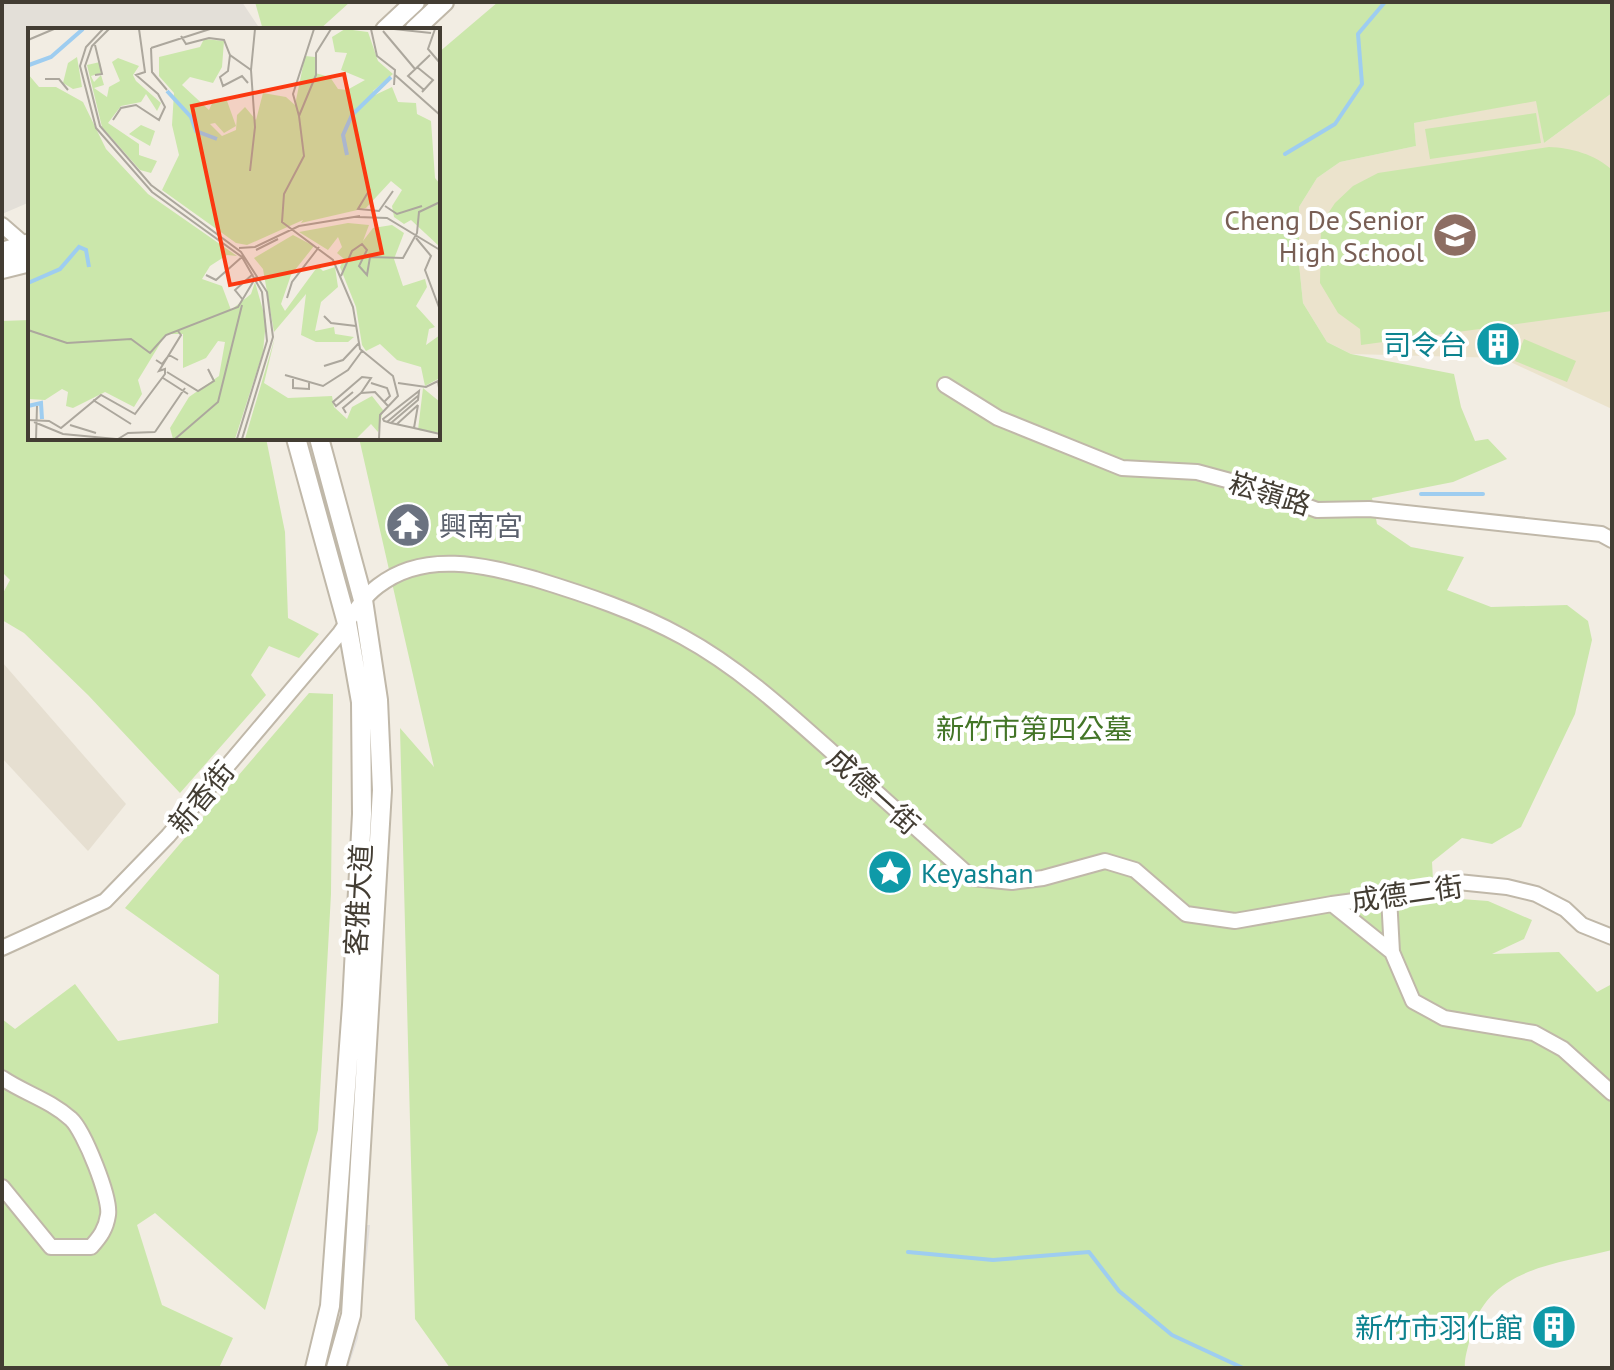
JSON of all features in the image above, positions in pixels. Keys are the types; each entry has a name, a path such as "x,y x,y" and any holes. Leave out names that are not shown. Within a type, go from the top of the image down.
{"street":[{"path":"387,28 415,2"},
{"path":"416,28 444,2"},
{"path":"2,225 28,252"},
{"path":"2,252 28,253"},
{"path":"2,269 28,254"},
{"name":"崧嶺路","path":"945,385 998,418 1122,468 1197,472 1260,489 1317,510 1369,509 1601,534 1612,540"},
{"name":"客雅大道","path":"297,440 347,623 361,702 362,814 352,1005 330,1306 315,1368"},
{"name":"客雅大道","path":"320,440 363,600 378,700 382,790 351,1315 336,1368"},
{"name":"成德一街","path":"363,600 395,575 419,566 452,563 497,568 552,584 682,636 752,682 972,878 1012,882 1043,878 1105,861 1135,870 1186,914 1235,921 1332,904"},
{"name":"新香街","path":"2,948 105,901 168,836 363,600"},
{"name":"成德二街","path":"1332,904 1389,897 1458,882 1507,887 1536,894 1565,909 1582,925 1612,937"},
{"path":"1389,897 1392,952 1413,1001 1444,1018 1534,1033 1563,1049 1612,1093"},
{"path":"1332,904 1392,952"},
{"path":"2,1078 43,1099 72,1120 84,1137 110,1211 104,1232 91,1247 51,1247 2,1187"}],"shaded area":[{"path":"2,2 242,2 258,28 28,28 28,203 2,214"},
{"name":"Cheng De Senior High School","path":"1612,93 1612,409 1502,358 1351,354 1327,342 1303,303 1299,264 1299,207 1317,178 1340,162 1416,146 1414,123 1537,100 1544,143"},
{"path":"2,662 126,804 88,851 2,758"},
{"path":"366,1225 370,1225 358,1338 348,1368 343,1368 360,1298"}],"green space":[{"path":"255,2 350,2 321,28 262,28"},
{"name":"新竹市第四公墓","path":"498,2 1612,2 1612,93 1544,143 1536,101 1414,123 1416,146 1340,162 1317,178 1299,207 1299,264 1303,303 1327,342 1351,354 1454,374 1461,407 1475,441 1488,439 1507,459 1453,482 1372,498 1377,524 1411,547 1464,557 1447,590 1491,607 1567,605 1588,621 1592,640 1575,714 1521,827 1492,844 1462,838 1432,862 1434,897 1488,901 1532,920 1524,939 1492,954 1559,952 1597,992 1612,984 1612,1250 1546,1266 1506,1283 1490,1297 1478,1315 1465,1368 450,1368 415,1319 400,728 434,767 359,440 440,440 440,51"},
{"path":"1536,113 1541,143 1430,159 1425,129"},
{"name":"Cheng De Senior High School","path":"1549,147 1582,153 1612,170 1612,311 1361,345 1360,329 1338,313 1320,283 1321,224 1335,203 1353,186 1378,173"},
{"path":"28,320 28,440 266,440 285,532 288,618 319,634 299,658 269,646 251,675 266,695 180,793 88,695 24,633 2,620 2,595 10,580 2,572 2,321"},
{"path":"1524,339 1576,361 1567,382 1515,361"},
{"path":"309,693 333,694 331,894 318,1130 265,1310 155,1213 137,1225 162,1305 233,1338 219,1368 2,1368 2,1019 15,1029 75,984 118,1041 218,1023 219,975 125,908"}],"waterway":[{"path":"1285,154 1335,124 1362,84 1358,34 1385,2"},
{"path":"1421,494 1483,494"},
{"path":"908,1252 993,1260 1089,1252 1119,1291 1172,1335 1243,1368"}],"place":[{"name":"Cheng De Senior High School","path":"1455,235"},
{"name":"司令台","path":"1498,344"},
{"name":"興南宮","path":"408,525"},
{"name":"Keyashan","path":"890,872"},
{"name":"新竹市羽化館","path":"1554,1327"}]}
